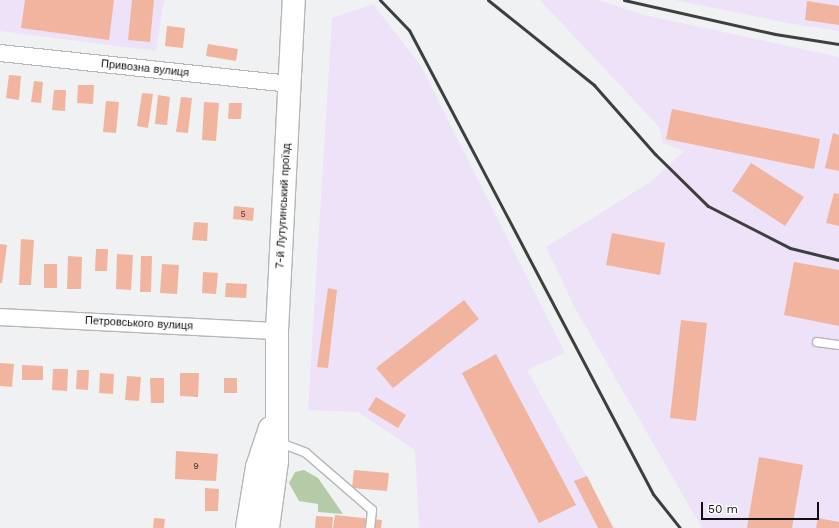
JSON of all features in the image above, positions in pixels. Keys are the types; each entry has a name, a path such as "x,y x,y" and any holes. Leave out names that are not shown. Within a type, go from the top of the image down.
{"main road":[{"name":"7-й Лутугинський проїзд","path":"268,528 276,441 275,411 278,332 294,0"},
{"name":"7-й Лутугинський проїзд","path":"247,528 257,467 275,411"}],"street":[{"name":"Привозна вулиця","path":"0,53 289,84"},
{"name":"Петровського вулиця","path":"0,317 278,332"}],"lane":[{"path":"817,342 839,345"},
{"path":"276,441 306,453 372,510 370,528"}],"shaded area":[{"path":"0,0 164,0 156,51 0,31"},
{"path":"540,0 598,0 644,15 839,57 839,528 702,528 575,308 546,247 652,181 684,151 663,143 660,128"},
{"path":"675,0 839,0 839,31 788,23"},
{"path":"373,4 421,66 565,353 527,370 615,528 419,528 415,450 358,412 308,410 332,18"}],"green space":[{"path":"304,470 318,478 343,514 318,512 318,504 299,501 289,483 295,472"}],"building":[{"path":"25,0 114,0 109,40 21,28"},
{"path":"132,0 154,0 150,42 128,40"},
{"path":"807,1 839,6 839,25 805,20"},
{"path":"167,26 185,28 183,48 165,46"},
{"path":"208,44 238,49 236,61 206,56"},
{"path":"9,75 21,76 19,100 6,98"},
{"path":"34,81 43,82 41,103 31,102"},
{"path":"78,85 94,85 93,104 77,103"},
{"path":"54,90 66,90 65,111 52,110"},
{"path":"142,93 153,94 148,128 137,126"},
{"path":"158,95 170,97 167,125 155,124"},
{"path":"181,97 192,98 188,133 176,132"},
{"path":"106,101 119,102 116,133 103,132"},
{"path":"204,102 219,103 216,141 202,140"},
{"path":"229,103 242,103 241,119 228,119"},
{"path":"672,109 820,139 814,169 666,139"},
{"path":"833,133 839,135 839,171 825,168"},
{"path":"751,163 804,197 785,226 732,191"},
{"path":"834,193 839,194 839,226 826,223"},
{"path":"234,206 254,208 253,221 233,219"},
{"path":"194,222 208,223 207,241 192,240"},
{"path":"612,233 665,243 660,275 606,265"},
{"path":"21,239 34,240 31,285 19,285"},
{"path":"0,244 7,245 2,283 0,283"},
{"path":"96,249 108,249 107,271 95,271"},
{"path":"117,254 133,255 131,290 116,289"},
{"path":"68,256 82,257 81,289 67,289"},
{"path":"141,256 152,256 151,292 140,292"},
{"path":"794,262 839,270 839,326 784,315"},
{"path":"44,264 57,264 57,288 44,288"},
{"path":"162,264 179,265 177,294 160,293"},
{"path":"203,272 218,273 216,294 202,293"},
{"path":"226,283 247,284 246,298 225,297"},
{"path":"328,288 337,290 328,368 317,367"},
{"path":"464,300 479,319 393,388 376,368"},
{"path":"681,320 707,323 696,421 670,418"},
{"path":"496,354 576,505 539,523 462,373"},
{"path":"0,363 14,364 12,387 0,386"},
{"path":"22,365 43,366 43,380 22,380"},
{"path":"53,369 68,369 67,391 52,390"},
{"path":"77,370 89,370 88,390 76,389"},
{"path":"100,373 114,374 113,394 99,393"},
{"path":"180,373 199,373 198,397 180,396"},
{"path":"127,376 141,377 139,401 125,400"},
{"path":"150,378 164,378 164,403 151,403"},
{"path":"224,378 237,378 237,393 224,393"},
{"path":"376,397 406,415 398,428 368,410"},
{"path":"176,451 218,454 216,481 175,479"},
{"path":"759,457 803,465 792,528 747,528"},
{"path":"354,470 389,473 387,491 352,488"},
{"path":"587,476 613,528 598,528 574,481"},
{"path":"205,488 219,489 218,511 205,511"},
{"path":"335,515 382,520 381,528 333,528"},
{"path":"316,516 333,517 332,528 315,528"},
{"path":"154,518 165,519 164,528 153,528"},
{"path":"818,518 839,522 839,528 816,528"}],"railway":[{"path":"380,0 409,30 653,494 680,528"},
{"path":"488,0 594,85 655,154 708,206 790,248 839,260"},
{"path":"624,0 775,34 839,44"}]}
